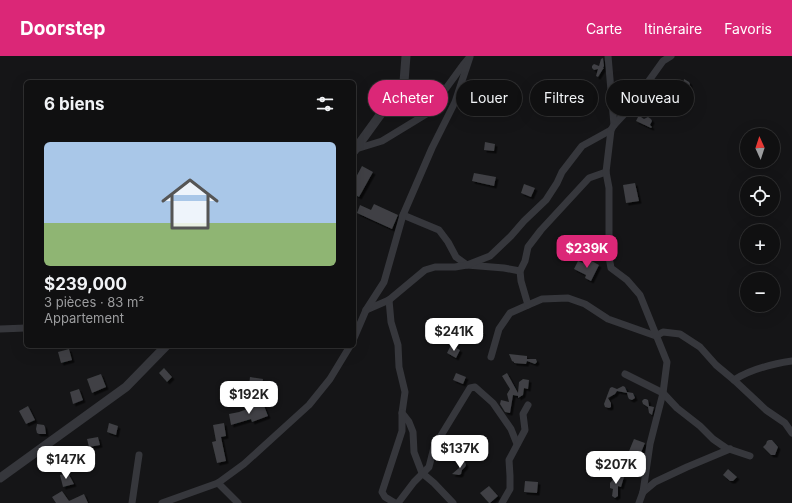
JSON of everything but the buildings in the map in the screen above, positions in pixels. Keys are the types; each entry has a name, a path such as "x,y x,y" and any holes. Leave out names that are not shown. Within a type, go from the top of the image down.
{"street":[{"path":"356,149 404,82 406,56"},
{"path":"608,56 613,127 606,172 609,188 609,257 611,268 626,280 640,295 667,362 663,393 650,444 644,492 639,503"},
{"path":"366,310 389,300 425,270 435,267 455,267 467,265 490,256 546,200 562,172 582,146 613,127 628,110 663,61 671,56"},
{"path":"356,150 382,141 428,113 463,65 471,57"},
{"path":"356,333 366,310 384,282 403,215 432,148 455,102 471,57"},
{"path":"528,305 521,281 520,271 528,247 541,230 589,178 606,172"},
{"path":"403,215 439,230 448,242 456,257 467,265 520,271"},
{"path":"491,357 499,329 510,313 542,299 568,298 585,304 608,319 656,336 663,332 680,334 700,347 716,365 766,410 784,423 792,433"},
{"path":"389,300 391,322 398,345 399,367 405,392 402,413 402,431 382,492 385,497 396,503 429,467 434,447 470,388 475,387 493,403 511,429 517,444"},
{"path":"0,330 24,328"},
{"path":"0,478 126,387 164,348"},
{"path":"162,503 218,483 244,464 310,405 330,379 349,348"},
{"path":"734,380 741,375 775,363 792,361"},
{"path":"625,374 663,393 677,408 700,426 713,439 726,448 750,456"},
{"path":"502,503 510,489 509,460 525,430 522,414 528,405"},
{"path":"402,413 409,422 413,432 414,452 422,474 434,483 453,503"},
{"path":"644,492 655,482 730,449"},
{"path":"132,503 139,455"},
{"path":"218,483 238,503"}]}
